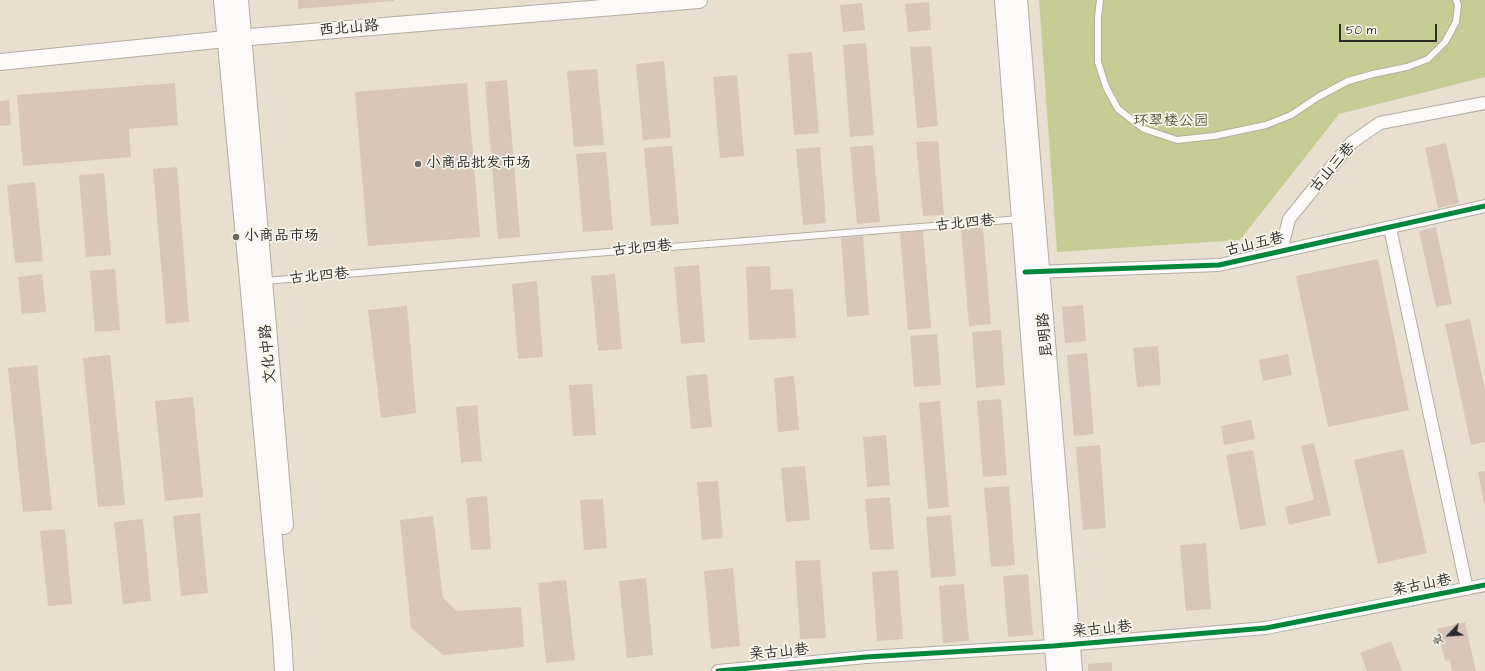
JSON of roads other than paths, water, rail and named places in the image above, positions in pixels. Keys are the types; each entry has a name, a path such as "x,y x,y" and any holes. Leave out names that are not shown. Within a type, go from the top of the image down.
{"main road":[{"path":"223,0 234,38 284,671"},
{"path":"234,38 239,0"},
{"name":"西北山路","path":"0,62 234,38 699,0"},
{"name":"昆明路","path":"1004,0 1021,219 1033,272 1074,671"},
{"name":"昆明路","path":"1018,0 1053,646 1056,671"},
{"name":"文化中路","path":"234,38 263,282 296,671"}],"street":[{"name":"古山三巷","path":"1281,251 1289,220 1351,143 1380,123 1485,103"},
{"name":"古山五巷","path":"1033,272 1219,265 1485,206"},
{"path":"1390,228 1467,590"},
{"name":"亲古山巷","path":"718,671 866,657 1053,646 1266,628 1467,590 1485,585"}],"lane":[{"path":"1100,0 1098,17 1098,62 1106,87 1118,109 1144,129 1177,140 1214,136 1266,125 1291,115 1318,97 1348,81 1407,67 1428,59 1445,42 1456,22 1458,5 1456,0"},
{"name":"古北四巷","path":"263,282 546,257 1021,219"}],"place":[{"name":"小商品批发市场","path":"418,164"},
{"name":"小商品市场","path":"236,237"}],"park label":[{"name":"环翠楼公园","path":"1171,122"}]}
